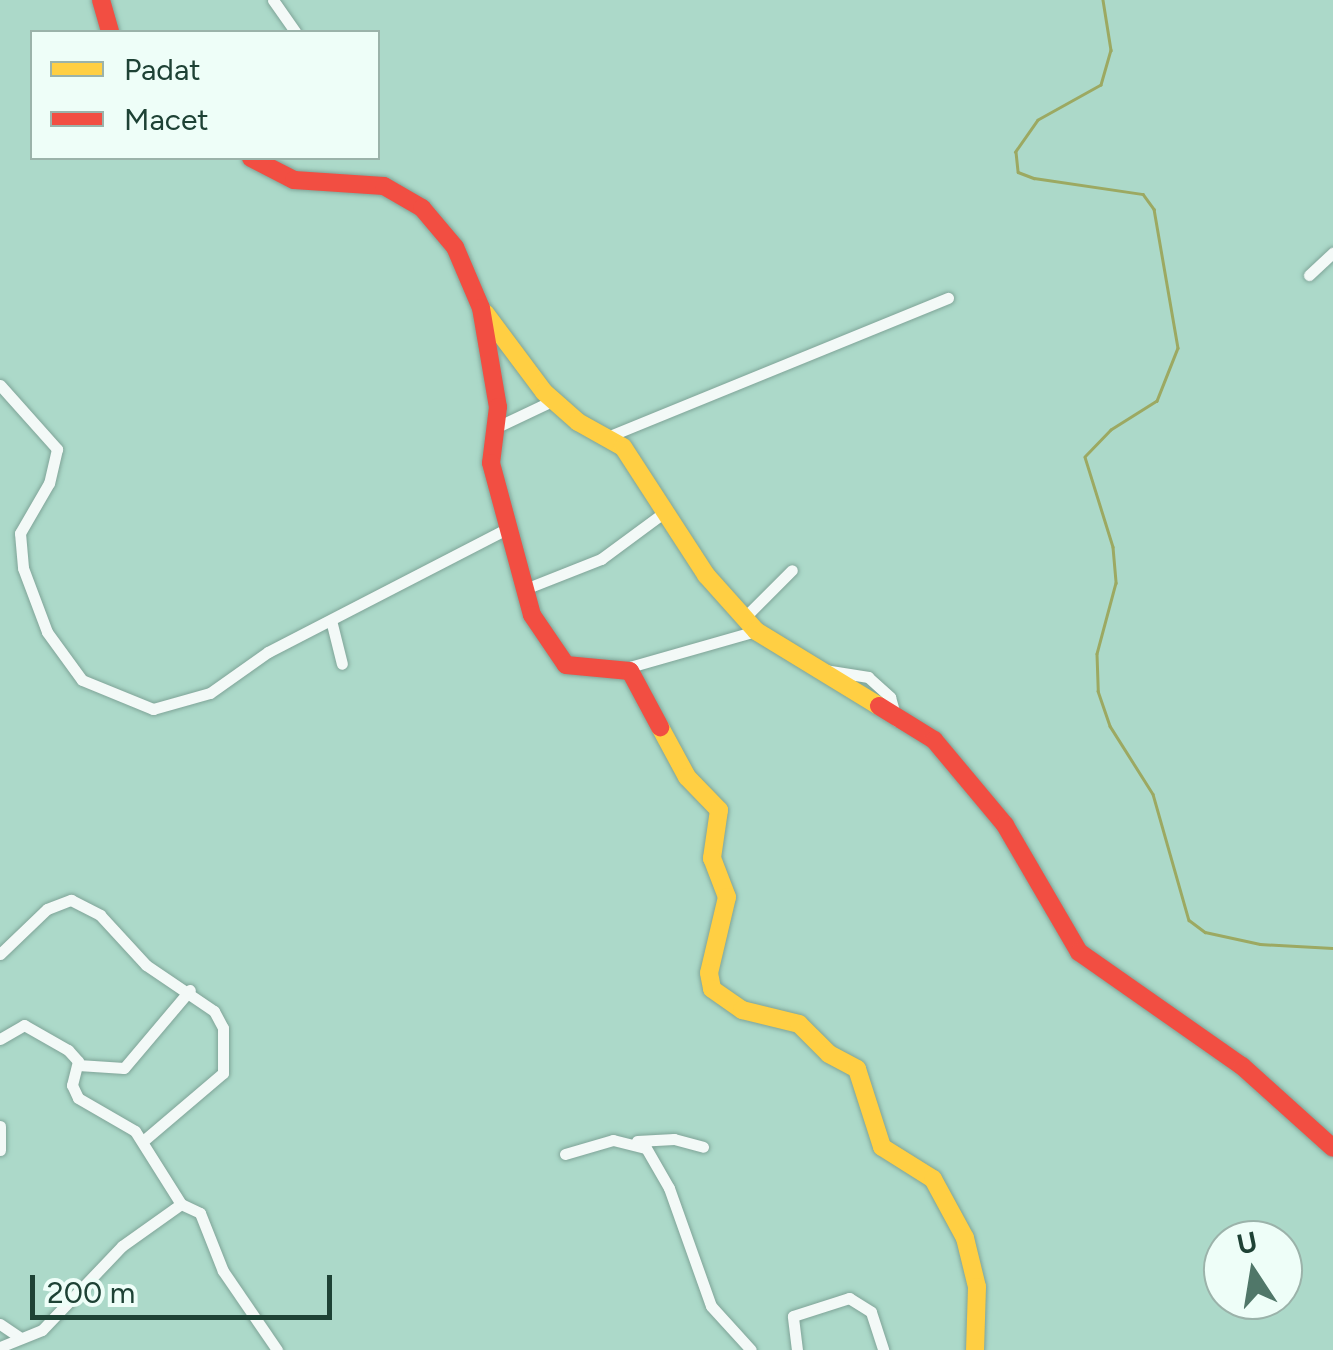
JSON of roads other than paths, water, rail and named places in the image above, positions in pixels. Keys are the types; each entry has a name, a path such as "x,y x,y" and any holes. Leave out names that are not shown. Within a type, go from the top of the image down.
{"street":[{"path":"101,0 109,30"},
{"path":"274,0 294,30"},
{"path":"255,160 294,180 369,180 407,197 455,248 482,308 554,400 578,422 612,436 749,625 824,670 898,723 934,740 1005,825 1078,952 1161,1015 1242,1066 1333,1148"},
{"path":"1309,275 1333,253"},
{"path":"612,436 948,298"},
{"path":"482,308 497,427 491,464 525,589 540,629 566,665 626,668 749,625 792,570"},
{"path":"0,386 56,449 58,462 20,541 47,632 82,680 153,709 173,708 510,527"},
{"path":"497,427 554,400"},
{"path":"525,589 601,559 666,511"},
{"path":"331,620 342,664"},
{"path":"626,668 687,777 719,810 712,858 727,897 709,973 712,989 742,1010 800,1024 829,1054 857,1069 882,1147 892,1159 933,1179 965,1238 977,1287 976,1350"},
{"path":"0,954 47,909 71,900 112,925 158,974 190,990 222,1026 224,1070 143,1141"},
{"path":"0,1039 14,1028 36,1027 78,1066 124,1068 190,990"},
{"path":"78,1066 72,1087 78,1098 143,1141 181,1204 200,1213 223,1270 277,1350"},
{"path":"0,1126 0,1150"},
{"path":"565,1154 613,1140 674,1139 703,1147"},
{"path":"637,1141 669,1188 711,1306 751,1350"},
{"path":"0,1346 48,1326 122,1246 181,1204"},
{"path":"797,1350 793,1316 849,1298 871,1312 883,1350"},
{"path":"0,1324 22,1338"}],"waterway":[{"path":"1103,0 1111,50 1101,85 1038,120 1016,152 1018,172 1034,178 1143,194 1154,209 1178,348 1157,401 1111,430 1085,457 1113,547 1116,583 1097,654 1098,691 1110,726 1153,794 1189,920 1205,932 1260,944 1333,948"}]}
